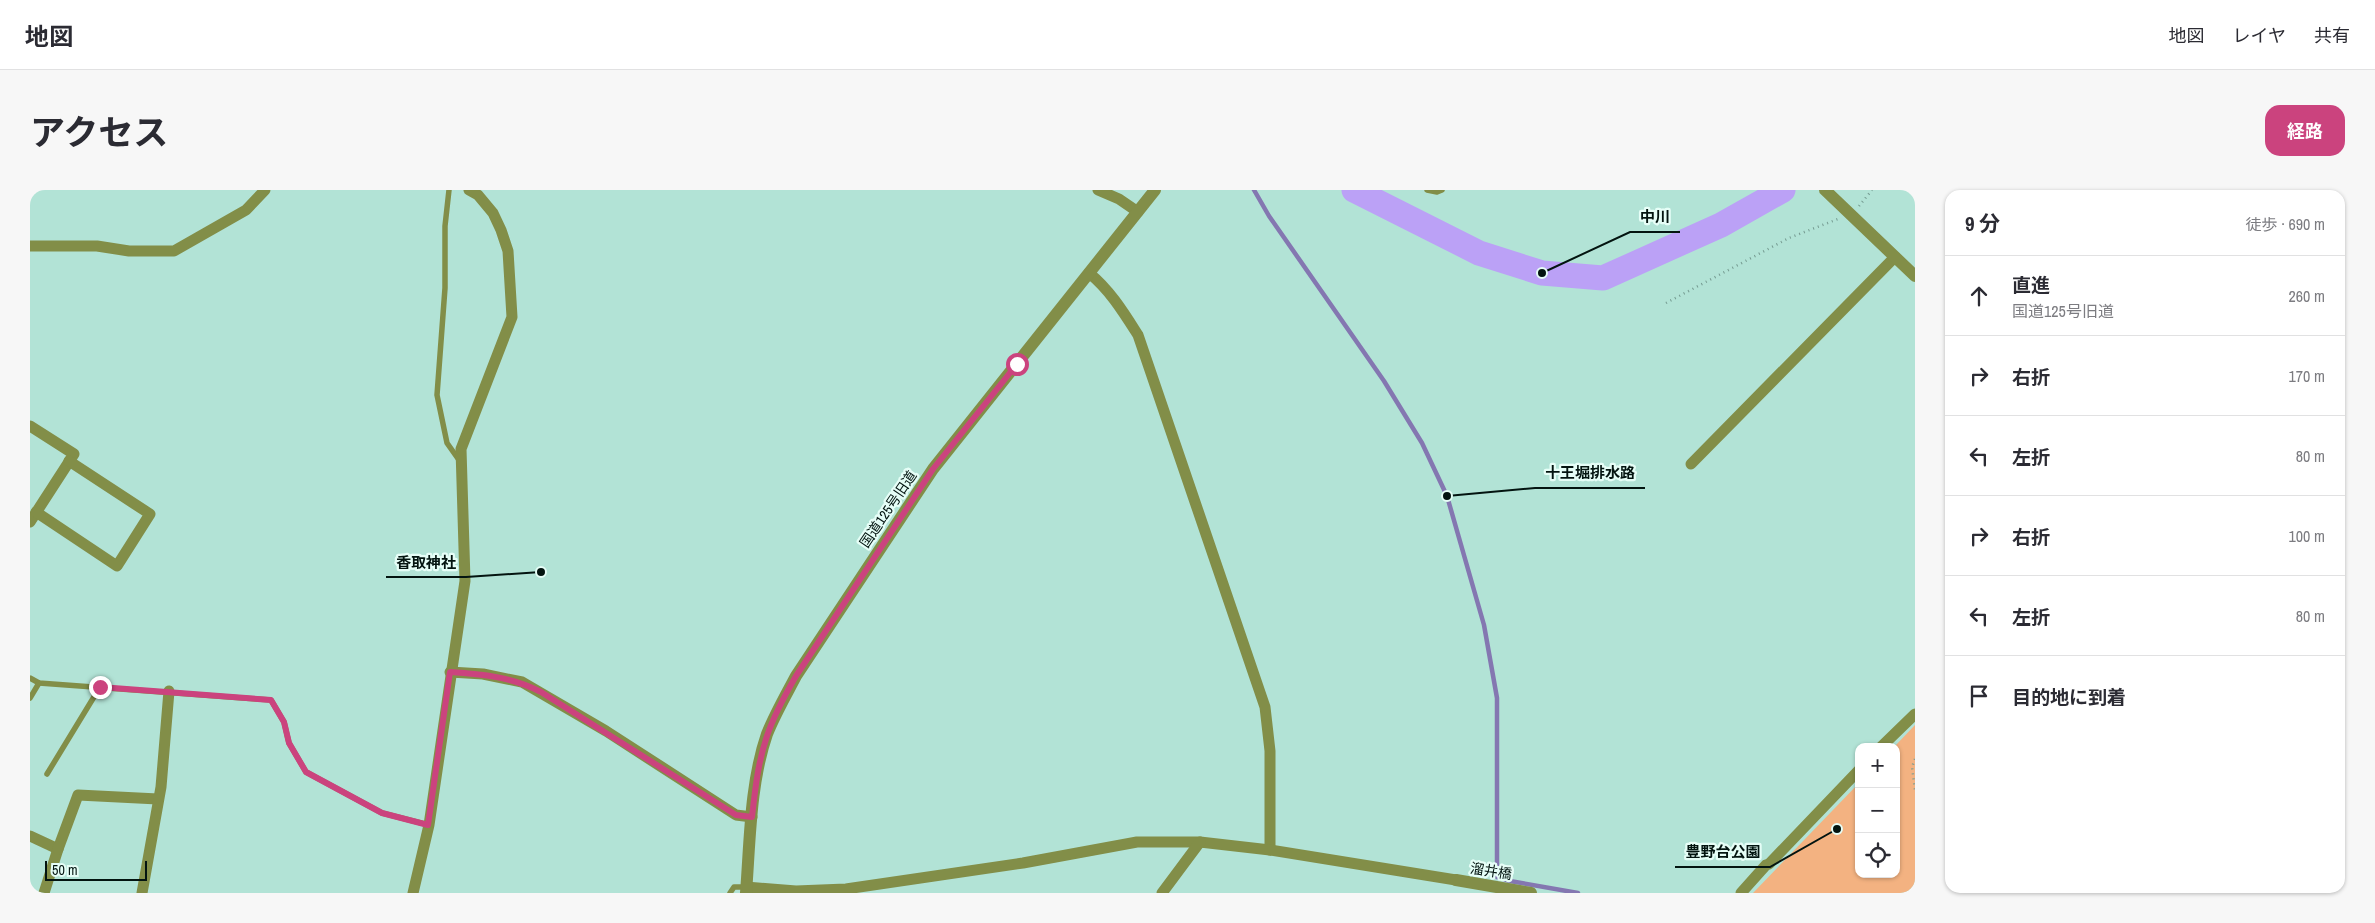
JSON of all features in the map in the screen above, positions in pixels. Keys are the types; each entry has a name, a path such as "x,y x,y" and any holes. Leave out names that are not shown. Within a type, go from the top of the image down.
{"street":[{"path":"30,246 97,246 129,251 174,251 246,210 265,190"},
{"path":"413,893 428,825 465,581 461,449 512,317 508,251 502,230 493,213 470,190"},
{"path":"1098,190 1119,199 1138,212"},
{"name":"国道125号旧道","path":"746,890 752,817 767,735 778,708 796,676 933,469 1155,190"},
{"path":"1825,190 1915,276"},
{"path":"1691,464 1895,257"},
{"path":"1089,273 1101,283 1138,335 1265,707 1270,751 1270,850"},
{"path":"30,426 74,454 33,517 117,566 150,514 69,462"},
{"path":"450,672 483,674 522,682 606,731 736,815 752,817"},
{"path":"142,893 158,799 169,691"},
{"path":"1885,743 1915,714"},
{"path":"1741,893 1855,774"},
{"path":"44,893 78,795 158,799"},
{"path":"30,836 58,849"},
{"path":"746,890 846,890 1023,864 1137,842 1200,842 1270,850 1456,880"},
{"path":"1162,893 1200,842"},
{"name":"溜井橋","path":"1456,880 1526,892"}],"lane":[{"path":"449,190 445,226 445,288 437,395 447,443 462,465"},
{"path":"1427,190 1437,192 1442,190"},
{"path":"30,678 39,684 169,691 271,700 284,722 289,743 306,772 382,813 428,825"},
{"path":"30,698 39,684"},
{"path":"47,774 100,687"},
{"path":"730,893 734,887 746,890"}],"path":[{"path":"1666,303 1789,238 1851,214 1872,190"},
{"path":"1915,759 1912,767 1915,790"}],"shaded area":[{"path":"1915,725 1915,893 1753,893 1855,787 1855,878 1900,878 1900,743 1898,743"}],"waterway":[{"path":"1254,190 1269,216 1384,381 1422,443 1447,496 1484,625 1497,698 1497,877 1578,893"},
{"path":"1354,190 1479,253 1542,273 1603,278 1721,225 1783,190"}],"place":[{"name":"中川","path":"1542,273"},
{"name":"十王堀排水路","path":"1447,496"},
{"name":"香取神社","path":"541,572"},
{"name":"豊野台公園","path":"1837,829"}],"route":[{"path":"100,687 271,700 284,722 289,743 306,772 382,813 428,825 450,672 483,674 522,682 541,692 606,731 736,815 752,817 755,792 767,735 778,708 796,676 933,469 1017,364"}]}
